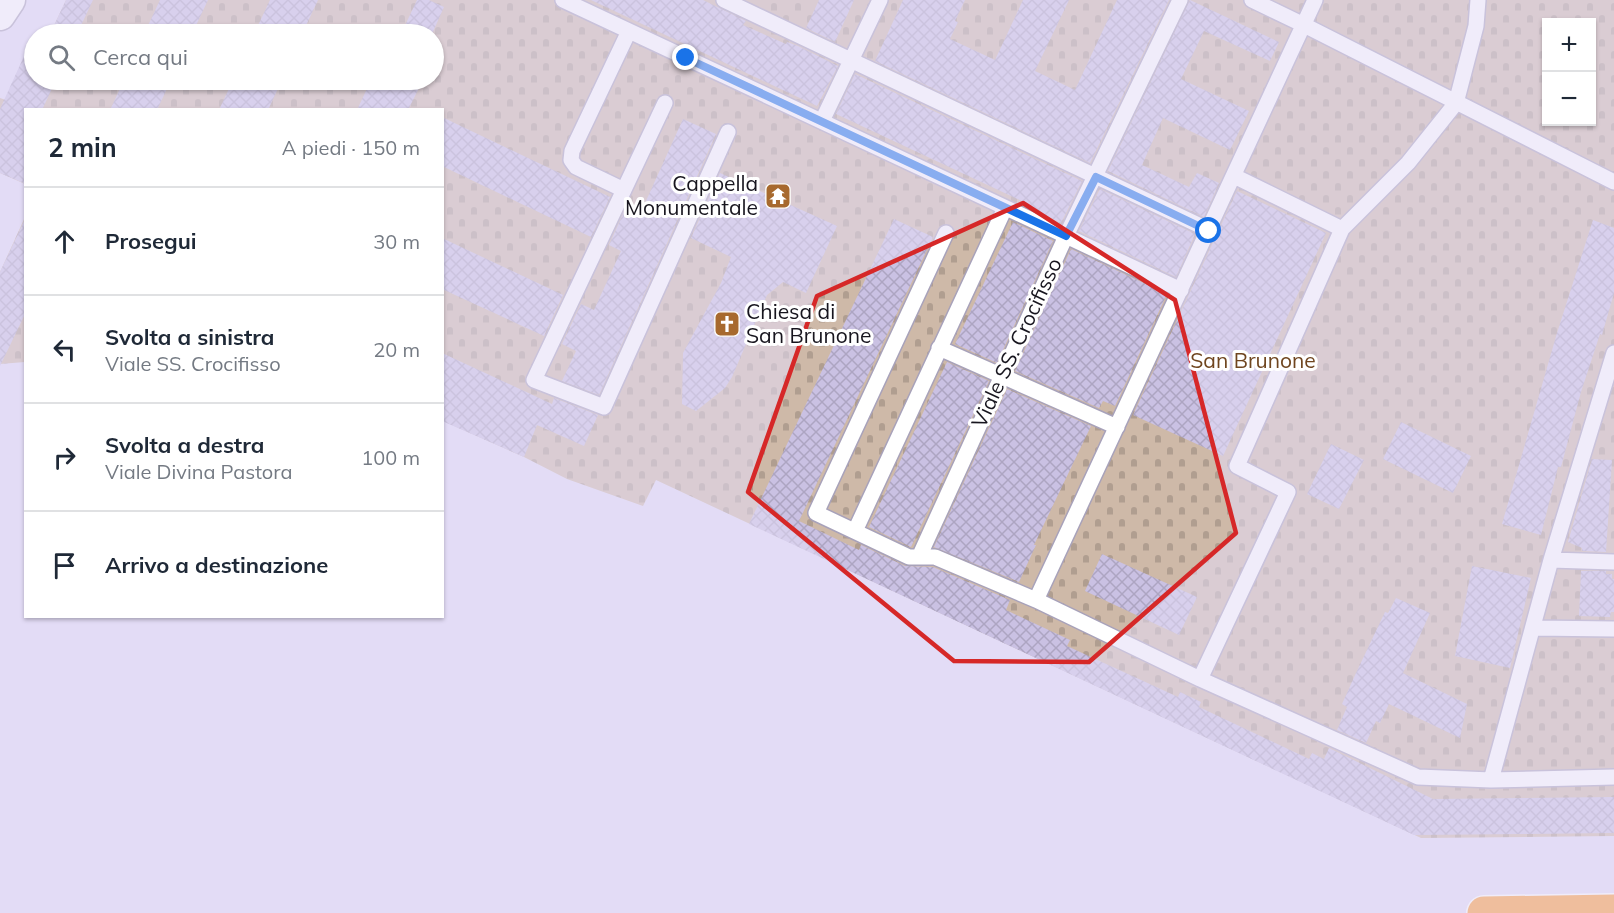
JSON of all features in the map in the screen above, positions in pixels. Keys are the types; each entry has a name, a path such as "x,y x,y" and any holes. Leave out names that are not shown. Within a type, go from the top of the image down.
{"highway":[{"path":"1485,913 1614,912"}],"street":[{"path":"0,15 10,0"}],"lane":[{"path":"563,0 1181,290"},
{"path":"724,0 1209,231"},
{"path":"822,121 880,0"},
{"name":"Viale SS. Crocifisso","path":"919,557 1066,236 1180,0"},
{"path":"1252,0 1614,182"},
{"path":"1036,600 1315,0"},
{"path":"1200,679 1288,492 1236,466 1342,229 1408,163 1456,103 1476,26 1478,0"},
{"path":"624,190 576,167 572,160 572,151 629,31"},
{"path":"665,103 534,380 604,407 728,132"},
{"path":"1234,176 1342,229"},
{"path":"855,531 1005,208"},
{"path":"946,233 816,513 909,557 934,557 1036,600 1200,679 1418,777 1491,780 1614,777"},
{"path":"939,348 1117,427"},
{"path":"1491,780 1551,560 1614,353"},
{"path":"1551,560 1614,562"},
{"path":"1534,628 1614,629"}],"highlighted area":[{"path":"1023,203 1175,300 1236,533 1089,662 954,661 748,492 817,296"}],"green space":[{"name":"San Brunone","path":"66,0 1614,0 1614,836 1421,838 656,480 643,506 567,479 444,421 444,108 24,108 24,184 0,173 0,98 17,104 21,64 24,57 24,90 444,90 444,24 55,24"},
{"path":"24,219 24,362 0,364 0,272"}],"building":[{"path":"66,0 93,0 82,24 55,24"},
{"path":"160,0 208,0 197,24 149,24"},
{"path":"270,0 318,0 307,24 259,24"},
{"path":"417,0 429,0 444,7 436,24 406,24"},
{"path":"591,0 703,0 746,21 743,25 786,44 787,42 798,46 838,66 817,106"},
{"path":"819,0 854,0 835,42 806,28"},
{"path":"903,0 965,0 950,39 995,60 1023,0 1069,0 1035,71 1075,90 1117,0 1169,0 1090,163 875,61"},
{"path":"1190,0 1279,42 1270,61 1204,31 1181,79 1249,111 1230,150 1163,118 1142,165 1189,187 1197,173 1219,183 1204,217 1108,171"},
{"path":"24,56 24,90 51,90 43,108 24,108 24,183 0,173 0,109"},
{"path":"855,74 1082,181 1061,223 1021,204 1022,201 836,114"},
{"path":"119,90 166,90 158,108 111,108"},
{"path":"228,90 277,90 269,108 220,108"},
{"path":"366,90 418,90 409,108 358,108"},
{"path":"444,118 610,197 591,237 444,167"},
{"path":"683,119 716,134 599,395 562,381 576,351 562,344 581,304 594,310 621,251 609,245 627,205 641,212"},
{"path":"720,173 837,226 806,293 783,282 767,295 732,377 725,388 696,411 682,404 683,353 721,283 731,257 691,238"},
{"path":"1100,189 1195,234 1176,277 1079,231"},
{"path":"1237,191 1326,233 1223,456 1133,415"},
{"path":"894,219 933,237 799,521 859,550 861,545 905,566 933,567 1010,600 1006,610 1070,640 1067,646 1178,697 1180,692 1201,702 1199,707 1309,759 1312,753 1324,759 1329,748 1433,799 1614,797 1614,833 1414,835 749,524"},
{"path":"1593,220 1614,228 1614,293 1602,335 1600,334 1581,392 1561,467 1558,467 1541,535 1502,524 1557,333"},
{"path":"24,221 24,316 0,366 0,272"},
{"path":"1013,222 1053,241 997,363 955,344"},
{"path":"444,239 563,295 544,336 444,290"},
{"path":"1071,249 1167,294 1115,406 1103,401 1099,408 1015,371"},
{"path":"444,354 552,404 554,398 598,415 584,446 537,425 524,457 444,422"},
{"path":"947,362 989,381 911,547 869,527"},
{"path":"1007,389 1091,426 1034,545 1036,545 1019,582 934,547"},
{"path":"1401,422 1471,456 1453,493 1383,459"},
{"path":"1331,444 1364,460 1339,509 1307,494"},
{"path":"1592,459 1612,460 1606,552 1582,551 1582,548 1568,542"},
{"path":"1102,554 1197,597 1179,635 1085,591"},
{"path":"1472,566 1531,578 1510,668 1455,656"},
{"path":"1581,571 1606,571 1606,574 1612,574 1614,612 1611,612 1610,617 1579,616"},
{"path":"1396,598 1430,613 1403,673 1467,704 1460,738 1389,704 1380,723 1376,721 1366,743 1337,730 1347,707 1342,704 1385,612 1388,613"}],"place":[{"name":"Cappella Monumentale","path":"778,196"},
{"name":"Chiesa di San Brunone","path":"727,324"}],"route":[{"path":"686,58 1066,236 1096,177 1209,231"}]}
